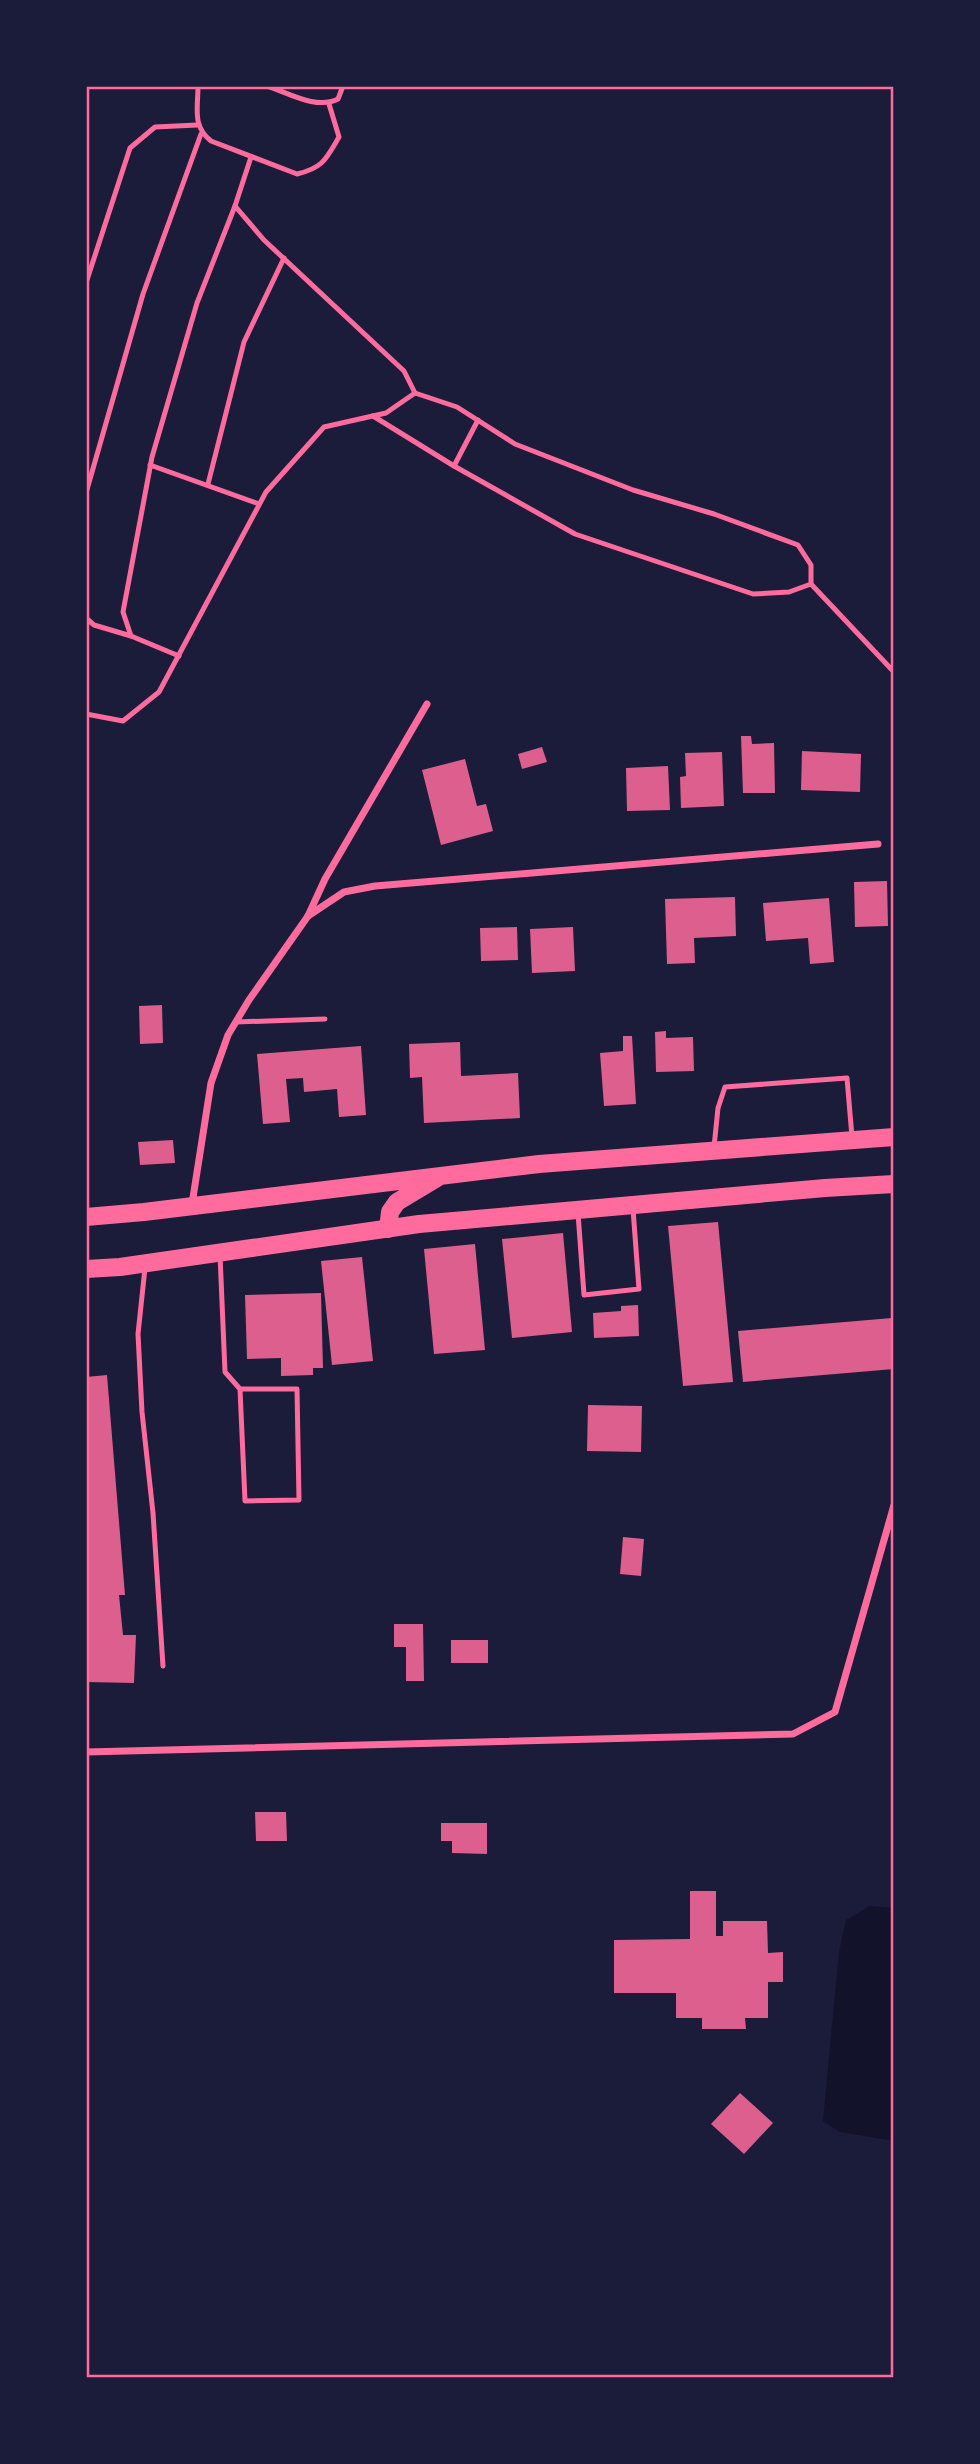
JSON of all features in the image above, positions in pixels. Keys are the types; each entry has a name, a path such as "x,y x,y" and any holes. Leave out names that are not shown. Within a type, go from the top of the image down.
{"main road":[{"path":"86,1217 539,1164 894,1137"},
{"path":"388,1228 390,1212 397,1202 443,1175"},
{"path":"86,1269 146,1263 388,1228 894,1184"}],"street":[{"path":"192,1205 211,1083 228,1035 307,916 325,879 427,705"},
{"path":"307,916 344,892 375,886 878,844"},
{"path":"86,1752 793,1734 835,1712 894,1505"}],"lane":[{"path":"198,86 197,125 201,134 211,141 297,174 311,171 323,164 339,137 328,104"},
{"path":"267,86 328,104 338,99 343,86"},
{"path":"86,283 130,148 155,127 197,125"},
{"path":"86,493 143,294 201,134"},
{"path":"131,636 123,611 150,465 197,303 251,157"},
{"path":"235,206 264,240 404,371 415,393 457,407 514,444 633,490 714,514 798,545 811,565 811,584 894,672"},
{"path":"208,484 244,342 284,258"},
{"path":"86,714 123,721 159,692 266,492 324,427 386,413 415,393"},
{"path":"373,416 454,466 575,534 753,594 789,592 811,584"},
{"path":"454,466 478,420"},
{"path":"150,465 259,504"},
{"path":"86,618 94,625 131,636 178,656"},
{"path":"236,1022 325,1019"},
{"path":"714,1150 718,1108 725,1087 847,1078 852,1140"},
{"path":"578,1210 584,1295 639,1289 633,1205"},
{"path":"220,1252 225,1372 240,1389 245,1501 299,1500 297,1389 240,1389"},
{"path":"146,1263 138,1334 163,1666"}],"shaded area":[{"path":"870,1906 894,1908 894,2141 840,2132 823,2121 839,1952 846,1920"}],"building":[{"path":"741,736 751,736 752,744 774,743 775,793 743,793"},
{"path":"542,747 547,762 522,769 518,754"},
{"path":"802,751 861,754 860,792 801,790"},
{"path":"722,752 724,806 681,808 680,777 686,776 685,753"},
{"path":"465,759 477,806 486,804 493,831 441,845 422,770"},
{"path":"668,766 670,810 627,811 626,768"},
{"path":"887,881 888,926 855,927 854,882"},
{"path":"735,897 736,936 694,938 695,963 667,964 665,899"},
{"path":"829,898 834,962 810,964 808,938 766,941 763,903"},
{"path":"517,927 518,960 481,961 480,928"},
{"path":"573,927 575,971 532,973 530,929"},
{"path":"162,1005 163,1043 140,1044 139,1006"},
{"path":"666,1031 666,1038 693,1037 694,1071 656,1072 655,1032"},
{"path":"623,1036 632,1036 636,1104 604,1106 600,1053 623,1051"},
{"path":"460,1042 461,1076 518,1073 520,1118 424,1123 422,1077 410,1078 409,1044"},
{"path":"361,1046 366,1115 339,1117 337,1089 304,1092 303,1078 286,1079 290,1122 263,1124 257,1054"},
{"path":"173,1140 175,1163 140,1165 138,1142"},
{"path":"718,1222 733,1382 683,1386 668,1226"},
{"path":"563,1233 572,1332 512,1338 502,1239"},
{"path":"475,1244 485,1350 434,1354 424,1249"},
{"path":"362,1257 373,1361 332,1365 321,1261"},
{"path":"321,1293 323,1368 313,1368 313,1375 281,1376 281,1358 247,1359 245,1295"},
{"path":"638,1305 639,1336 594,1338 593,1313 621,1311 621,1306"},
{"path":"892,1318 894,1369 743,1382 738,1331"},
{"path":"107,1375 125,1595 119,1595 123,1635 136,1635 134,1683 86,1682 86,1377"},
{"path":"588,1405 642,1406 641,1452 587,1451"},
{"path":"623,1537 644,1539 641,1576 620,1574"},
{"path":"394,1624 423,1624 424,1681 406,1681 406,1647 394,1647"},
{"path":"451,1640 488,1640 488,1663 451,1663"},
{"path":"255,1812 286,1812 287,1841 256,1841"},
{"path":"441,1823 487,1823 487,1854 452,1853 452,1841 441,1841"},
{"path":"690,1891 716,1891 716,1936 723,1936 723,1921 767,1921 768,1953 783,1952 783,1982 768,1982 768,2018 745,2018 746,2029 702,2029 702,2018 676,2018 676,1993 614,1993 614,1940 690,1939"},
{"path":"740,2093 773,2123 744,2154 711,2124"}]}
